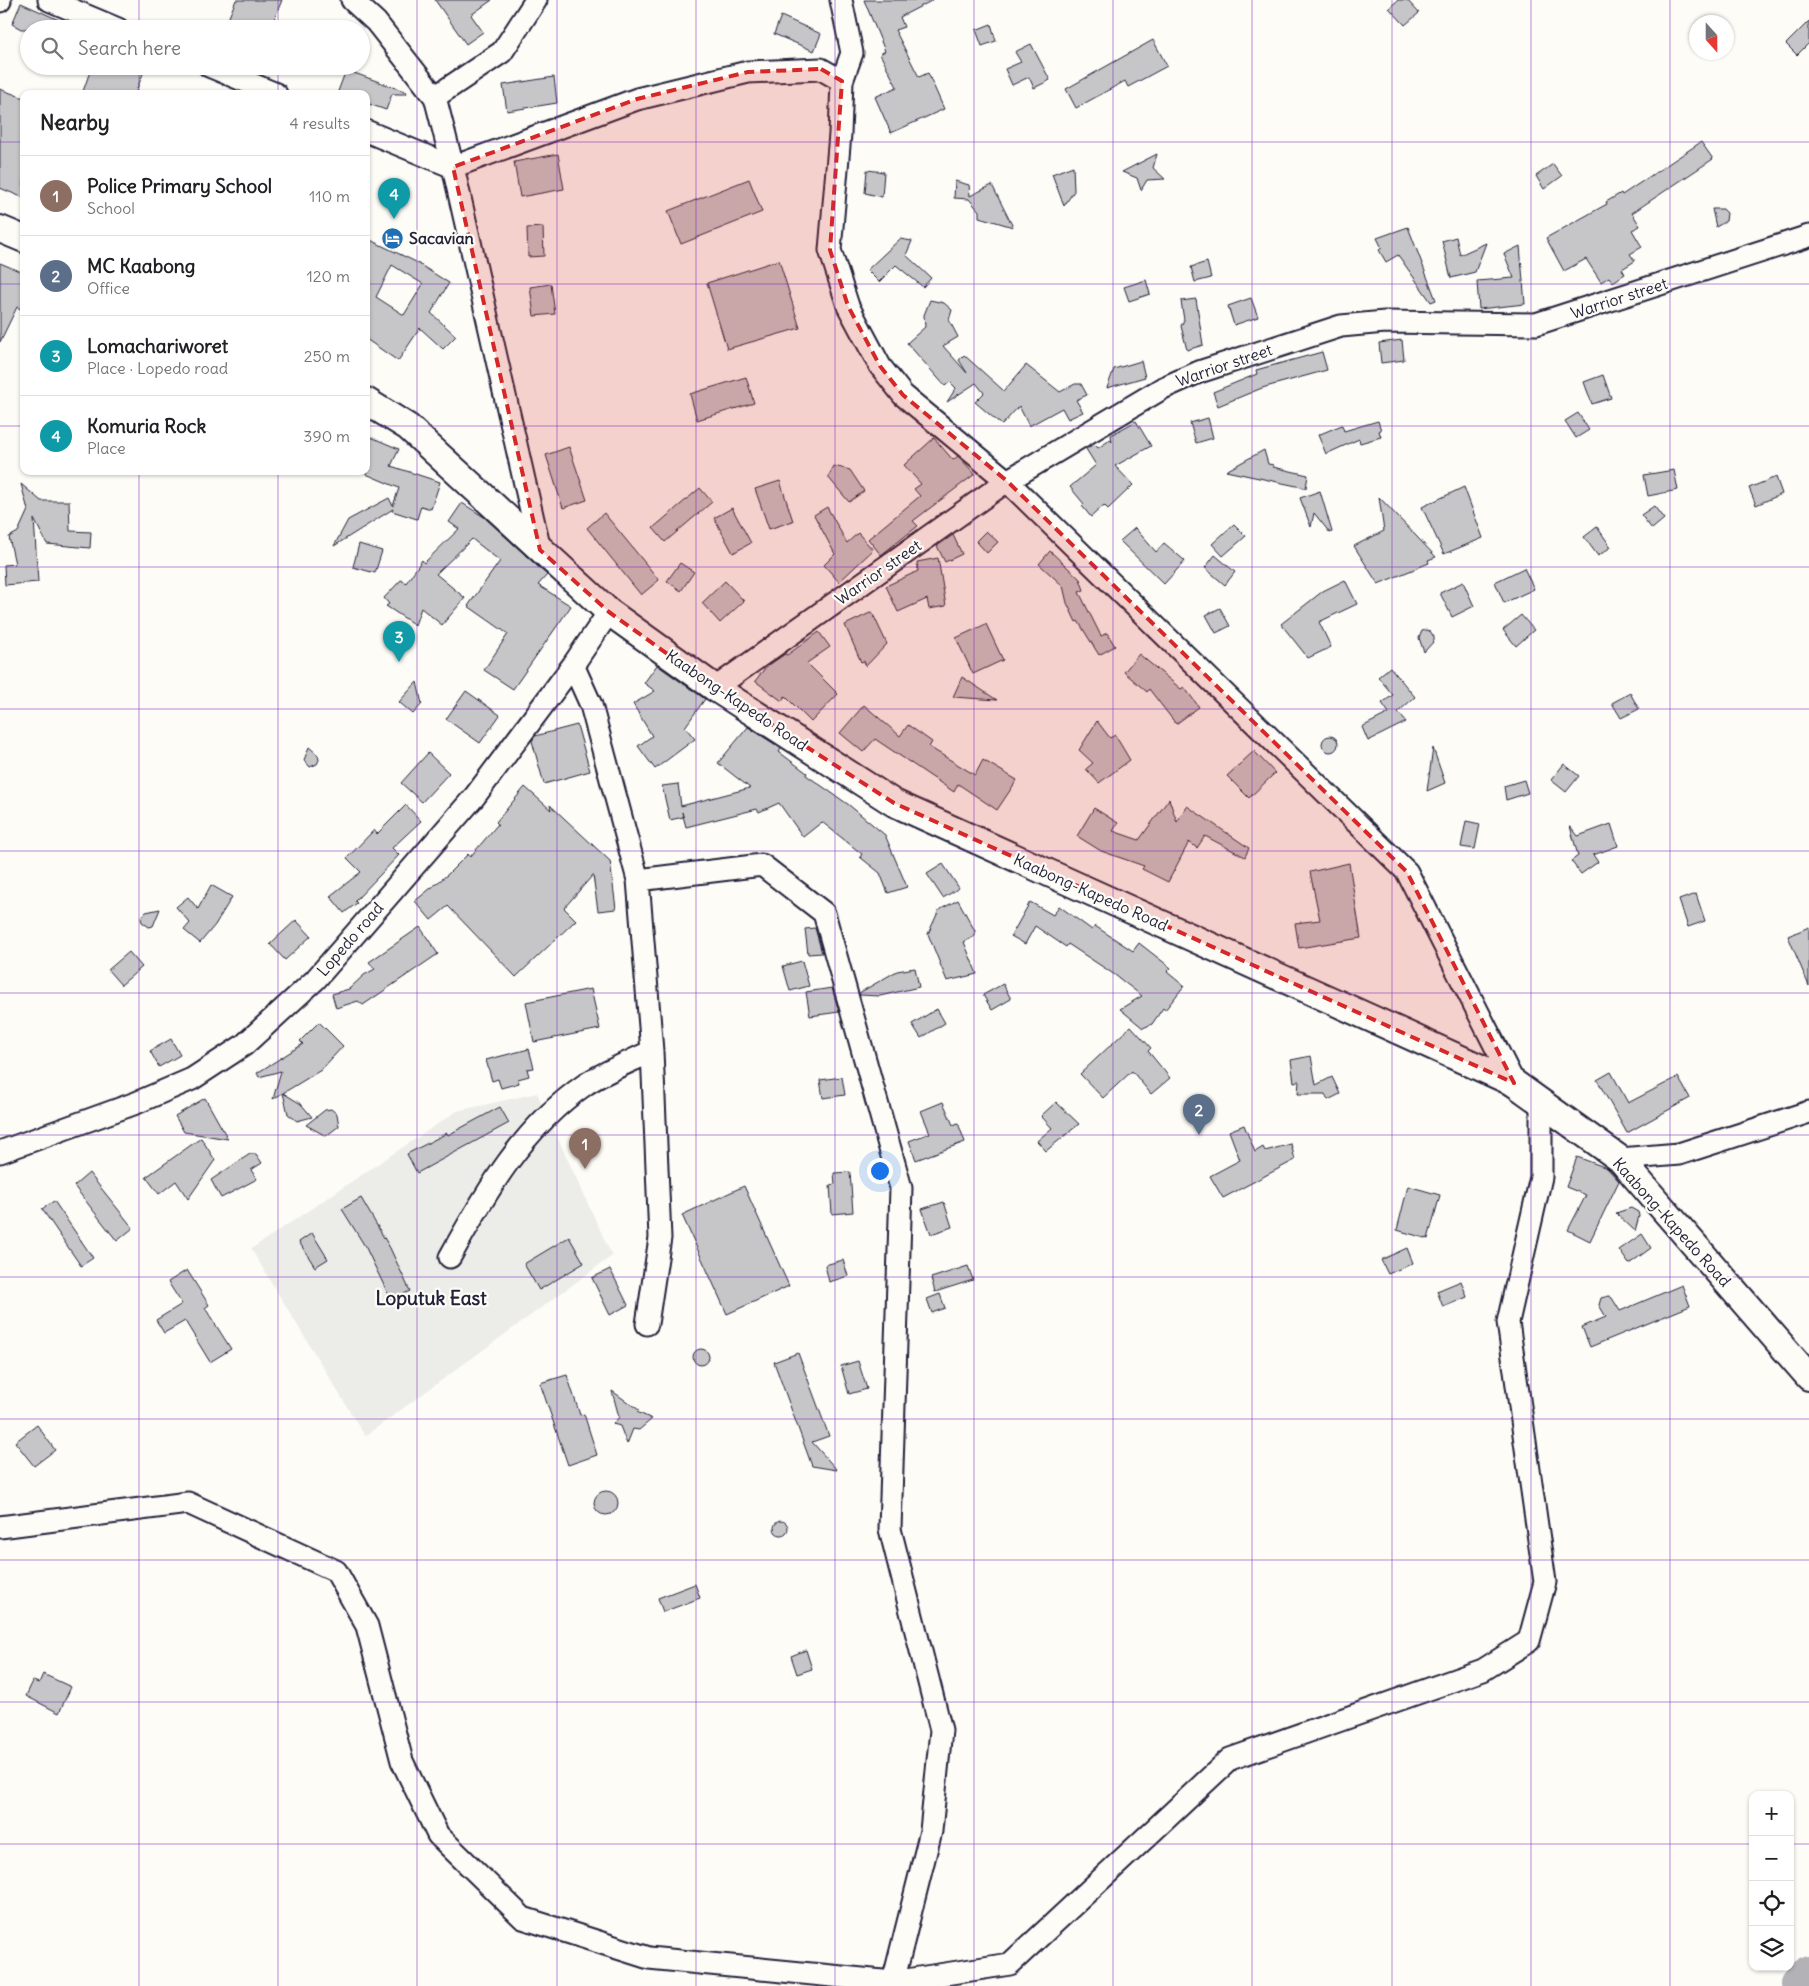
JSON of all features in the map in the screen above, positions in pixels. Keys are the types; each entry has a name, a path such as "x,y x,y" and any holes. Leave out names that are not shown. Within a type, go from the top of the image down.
{"main road":[{"path":"0,229 20,237"},
{"name":"Kaabong-Kapedo Road","path":"370,403 408,427 609,612 715,688 894,803 1514,1083 1620,1159 1809,1377"}],"street":[{"path":"48,0 96,20"},
{"path":"352,0 376,22 435,97 454,167 540,550"},
{"path":"435,97 502,52 536,0"},
{"path":"841,0 852,53 842,81 840,134 830,250 848,306 880,366 903,395 1008,481 1407,872 1514,1083"},
{"path":"370,133 454,167 637,100 748,72 821,69 842,81"},
{"path":"231,75 266,90"},
{"name":"Warrior street","path":"715,688 1008,481 1163,388 1199,372 1341,326 1385,322 1536,324 1809,236"},
{"name":"Lopedo road","path":"0,1152 144,1100 192,1079 244,1045 321,973 475,796 573,665 609,612"},
{"path":"573,665 591,705 638,880 652,1051 660,1238 647,1324"},
{"path":"638,880 762,865 824,913 901,1188 890,1529 941,1730 930,1831 893,1982"},
{"path":"450,1257 484,1197 517,1147 548,1115 588,1083 652,1051"},
{"path":"0,1527 188,1503 336,1571 367,1626 402,1761 438,1836 523,1918 649,1958 893,1982 1010,1964 1230,1759 1483,1670 1529,1641 1545,1582 1508,1322 1541,1177 1541,1104"},
{"path":"1620,1159 1679,1154 1809,1112"}],"highlighted area":[{"path":"821,69 842,81 830,250 848,306 880,366 903,395 1007,481 1407,872 1514,1083 894,803 715,688 609,612 540,550 453,167 637,99 748,72"}],"shaded area":[{"path":"537,1093 612,1256 365,1436 251,1249 457,1111"}],"building":[{"path":"236,0 282,0 274,20 228,20"},
{"path":"435,0 492,0 471,15 483,32 466,44"},
{"path":"864,0 933,0 900,17 904,27 895,30 919,77 928,73 944,109 891,133 875,97 897,87 880,54 885,51"},
{"path":"1398,0 1407,0 1419,13 1405,25 1389,8"},
{"path":"21,3 59,20 20,20 20,28 12,24"},
{"path":"781,16 821,34 814,51 774,34"},
{"path":"1809,21 1809,43 1797,55 1786,44"},
{"path":"991,24 996,41 982,46 976,30"},
{"path":"1153,40 1167,66 1128,87 1125,81 1076,108 1066,89"},
{"path":"1031,44 1050,80 1034,88 1029,77 1012,85 1005,69 1021,62 1015,52"},
{"path":"89,75 142,75 137,90 83,90"},
{"path":"344,75 360,75 407,92 406,94 392,94 386,110 370,104 370,90 338,90"},
{"path":"554,77 557,103 507,111 503,85"},
{"path":"0,89 20,96 20,196 0,188"},
{"path":"1701,142 1713,159 1632,213 1640,226 1632,230 1642,247 1630,254 1635,261 1622,269 1625,274 1613,282 1609,277 1601,282 1586,259 1564,271 1546,238 1607,204 1606,202 1621,193 1622,195"},
{"path":"558,154 564,189 520,197 514,162"},
{"path":"1157,154 1153,168 1165,179 1147,180 1141,190 1137,178 1122,172"},
{"path":"1553,164 1562,176 1544,189 1536,176"},
{"path":"1073,166 1074,191 1064,206 1052,174"},
{"path":"867,170 884,172 882,197 865,193"},
{"path":"749,179 762,212 681,244 668,211"},
{"path":"955,181 969,185 970,196 992,185 1013,227 979,217 979,211 969,199 954,198"},
{"path":"1712,209 1723,209 1727,213 1726,221 1716,227"},
{"path":"543,227 544,256 528,257 527,228"},
{"path":"1408,227 1436,300 1431,302 1398,255 1386,262 1379,250 1382,248 1377,238"},
{"path":"1456,237 1460,255 1486,243 1475,272 1451,278 1442,241"},
{"path":"900,239 912,241 906,255 931,278 923,287 896,265 879,282 867,270"},
{"path":"370,240 414,261 449,283 431,313 456,336 443,349 420,328 398,361 370,342","holes":["392,265 423,284 404,315 376,297"]},
{"path":"1520,246 1525,304 1479,309 1477,281 1514,278 1504,254"},
{"path":"779,260 800,328 727,349 707,283"},
{"path":"1207,262 1211,278 1195,282 1191,267"},
{"path":"0,263 20,271 20,309 17,307 0,342"},
{"path":"1146,280 1150,294 1129,301 1124,287"},
{"path":"551,284 555,314 534,316 530,287"},
{"path":"1251,298 1258,317 1234,325 1228,306"},
{"path":"1196,299 1203,345 1187,350 1181,326 1184,320 1181,301"},
{"path":"930,300 944,303 952,310 949,320 958,337 943,346 967,373 959,360 964,355 1004,391 1026,365 1060,392 1075,384 1081,384 1087,395 1076,400 1083,412 1068,419 1062,408 1029,426 1019,406 1002,425 975,402 984,393 976,383 947,402 956,388 950,382 945,386 907,343 925,327 924,315"},
{"path":"1402,340 1404,360 1381,363 1379,343"},
{"path":"1322,352 1327,370 1262,388 1218,406 1213,392 1257,374 1256,370"},
{"path":"1141,361 1145,377 1107,388 1114,369"},
{"path":"1603,375 1611,398 1592,404 1584,382"},
{"path":"746,377 754,403 697,420 690,394"},
{"path":"1578,413 1589,430 1576,438 1565,421"},
{"path":"1208,418 1213,438 1196,443 1190,423"},
{"path":"1136,421 1151,446 1115,466 1133,485 1108,509 1104,505 1091,517 1082,506 1084,504 1070,487 1096,465 1086,449 1094,444 1098,448 1110,440 1112,442 1111,435"},
{"path":"1378,421 1381,437 1360,443 1359,439 1326,454 1318,435 1342,425 1344,431"},
{"path":"370,437 399,449 391,466 440,482 431,509 421,506 417,519 392,511 393,509 334,546 348,520 389,498 393,506 399,488 368,475 370,475"},
{"path":"934,438 953,460 958,456 975,474 913,521 918,526 881,555 868,539 920,496 914,489 921,484 904,465"},
{"path":"569,447 587,500 563,508 546,455"},
{"path":"1264,450 1268,464 1274,465 1273,467 1308,475 1306,488 1226,471"},
{"path":"834,466 850,470 864,491 849,502 828,477"},
{"path":"1674,470 1678,490 1648,496 1644,475"},
{"path":"1776,477 1782,494 1756,505 1749,488"},
{"path":"780,481 793,521 769,529 755,489"},
{"path":"21,484 41,501 69,501 70,531 91,532 90,548 47,544 34,519 38,582 5,585 4,565 15,564 9,537 18,532 28,510"},
{"path":"1464,487 1483,538 1444,554 1422,507"},
{"path":"700,488 712,502 665,542 653,528"},
{"path":"1320,491 1332,532 1330,533 1314,513 1311,527 1300,498"},
{"path":"1379,497 1436,557 1428,560 1429,563 1378,584 1354,546 1384,531"},
{"path":"462,503 484,517 547,575 538,585 571,606 513,689 484,670 508,634 468,606 500,561 472,539 436,574 465,598 442,625 421,608 415,625 386,606 389,604 384,598 401,580 406,583 422,560 424,563 459,529 449,522"},
{"path":"1654,506 1664,519 1652,529 1641,515"},
{"path":"827,507 847,543 858,533 873,550 839,582 824,565 835,554 814,515"},
{"path":"732,508 751,543 733,553 714,518"},
{"path":"604,513 659,580 641,595 587,528"},
{"path":"1234,524 1246,536 1223,556 1212,544"},
{"path":"1597,527 1611,547 1598,556 1584,537"},
{"path":"1135,528 1156,552 1164,543 1185,561 1164,584 1120,541"},
{"path":"986,531 998,542 987,553 976,541"},
{"path":"953,535 962,554 945,562 937,546"},
{"path":"359,544 382,551 375,573 353,567"},
{"path":"1050,551 1080,579 1084,590 1079,592 1101,636 1107,633 1115,646 1099,655 1078,621 1076,622 1067,603 1063,586 1039,564"},
{"path":"1215,555 1235,572 1225,585 1205,568"},
{"path":"938,558 946,606 929,609 927,599 898,612 886,586 918,571 917,562"},
{"path":"680,563 694,572 681,591 667,581"},
{"path":"1524,568 1534,589 1504,603 1495,582"},
{"path":"1345,580 1357,604 1319,622 1331,647 1308,658 1281,624 1323,591"},
{"path":"725,581 744,601 720,623 702,603"},
{"path":"1463,582 1474,606 1452,617 1440,593"},
{"path":"1220,608 1230,626 1216,633 1206,615"},
{"path":"872,612 887,644 866,666 864,661 861,662 845,625"},
{"path":"1521,615 1534,630 1516,646 1503,630"},
{"path":"986,624 1003,660 973,674 956,638"},
{"path":"1422,631 1430,631 1434,641 1424,652 1419,638"},
{"path":"819,632 830,647 807,663 838,694 811,722 785,696 782,701 755,681 766,667 785,654 787,655"},
{"path":"1139,654 1181,689 1184,687 1199,707 1176,724 1149,689 1147,692 1124,672"},
{"path":"657,665 705,699 685,727 695,739 655,769 638,746 652,736 633,704 655,691 644,683"},
{"path":"1390,667 1415,697 1398,712 1406,722 1368,741 1362,727 1389,713 1382,703 1393,695 1378,677"},
{"path":"962,677 997,700 953,697"},
{"path":"417,682 422,704 413,714 399,702"},
{"path":"466,691 500,715 480,743 446,719"},
{"path":"1630,693 1639,709 1621,718 1612,703"},
{"path":"864,705 900,736 908,725 932,742 929,747 975,775 983,760 1017,780 997,810 958,784 954,792 875,739 863,752 840,733"},
{"path":"1097,721 1110,738 1115,735 1130,760 1099,783 1086,769 1093,763 1079,750"},
{"path":"577,725 590,771 544,784 532,741 535,736"},
{"path":"748,727 776,745 781,749 779,752 807,773 806,775 849,805 885,835 907,887 888,893 880,873 860,857 862,854 822,822 803,837 779,803 759,812 757,809 686,827 682,812 683,817 670,820 662,786 678,784 681,806 750,788 718,763"},
{"path":"1327,736 1333,736 1338,741 1336,750 1327,752 1322,747 1322,741"},
{"path":"309,747 318,755 319,760 317,764 310,767 304,760"},
{"path":"1433,748 1445,783 1427,791"},
{"path":"1254,751 1275,773 1249,798 1227,776"},
{"path":"428,753 449,773 422,802 401,783"},
{"path":"1564,764 1579,776 1566,792 1551,780"},
{"path":"1524,780 1528,793 1506,800 1504,786"},
{"path":"525,787 551,810 550,805 610,861 616,909 598,911 593,875 564,908 576,920 516,977 448,906 431,920 415,901 447,875 468,854 470,857 498,824 496,822"},
{"path":"1169,799 1177,822 1187,806 1249,848 1245,857 1205,836 1197,848 1189,842 1168,882 1142,869 1144,866 1101,851 1077,836 1094,808 1118,823 1113,831 1139,840"},
{"path":"406,805 421,821 392,848 399,855 355,901 357,903 344,913 330,896 361,872 347,858 374,830 377,834"},
{"path":"1466,821 1480,824 1475,849 1461,847"},
{"path":"1611,824 1618,846 1593,855 1598,862 1581,874 1571,861 1578,856 1570,826 1578,836"},
{"path":"1349,863 1361,938 1299,948 1295,923 1320,920 1310,872"},
{"path":"943,864 959,888 943,898 927,874"},
{"path":"211,885 232,897 215,925 200,943 184,930 190,923 176,907 188,897 198,909"},
{"path":"1696,894 1705,921 1688,927 1679,900"},
{"path":"958,900 975,931 975,936 964,942 977,974 947,981 928,934 939,910"},
{"path":"1030,902 1053,915 1059,906 1092,930 1095,926 1133,951 1139,943 1171,968 1167,972 1184,986 1165,1010 1163,1008 1152,1024 1143,1028 1120,1009 1142,996 1115,975 1068,944 1066,947 1035,926 1025,944 1011,936"},
{"path":"160,909 153,926 149,927 142,922 141,918 146,912"},
{"path":"296,920 311,936 285,960 270,944"},
{"path":"420,927 438,954 363,1005 358,1001 336,1008 332,994 349,989 364,975 375,969 369,962"},
{"path":"1809,927 1809,986 1788,936"},
{"path":"815,928 822,953 808,954 805,929"},
{"path":"129,952 142,967 121,985 108,970"},
{"path":"802,961 809,986 790,991 783,966"},
{"path":"915,968 919,987 880,996 860,995 859,993 897,971"},
{"path":"1003,984 1011,999 992,1010 983,995"},
{"path":"832,988 839,1012 810,1016 806,992"},
{"path":"591,989 600,1029 534,1042 526,1002"},
{"path":"937,1009 945,1023 921,1038 912,1024"},
{"path":"319,1022 343,1046 321,1070 273,1099 281,1071 259,1077 257,1073 303,1044 300,1041"},
{"path":"1131,1026 1151,1048 1148,1051 1170,1078 1151,1094 1132,1071 1103,1098 1080,1074"},
{"path":"171,1039 180,1055 159,1067 150,1051"},
{"path":"529,1049 534,1068 527,1069 529,1076 518,1079 519,1083 501,1088 498,1079 492,1081 486,1060"},
{"path":"1311,1056 1316,1085 1332,1077 1340,1094 1328,1100 1325,1094 1298,1094 1299,1081 1294,1082 1291,1060"},
{"path":"1611,1072 1628,1103 1678,1077 1690,1098 1627,1133 1597,1080"},
{"path":"842,1077 845,1095 823,1098 820,1080"},
{"path":"283,1093 301,1104 312,1117 297,1121 288,1114"},
{"path":"205,1098 228,1139 184,1132 175,1116"},
{"path":"943,1102 953,1125 958,1123 965,1142 916,1160 909,1141 930,1133 921,1111"},
{"path":"1056,1102 1079,1124 1046,1151 1037,1141 1052,1128 1041,1116"},
{"path":"500,1107 509,1123 417,1173 407,1154 447,1133 448,1135"},
{"path":"331,1109 337,1114 339,1126 326,1136 306,1125 325,1110"},
{"path":"1244,1125 1255,1152 1263,1147 1265,1151 1291,1144 1295,1160 1223,1198 1210,1176 1240,1160 1229,1131"},
{"path":"201,1138 215,1160 188,1199 176,1181 159,1194 146,1177"},
{"path":"250,1154 256,1154 262,1163 251,1170 257,1179 221,1198 211,1180"},
{"path":"1577,1157 1607,1168 1619,1181 1590,1241 1568,1230 1586,1195 1566,1187"},
{"path":"850,1172 853,1212 832,1214 830,1185 835,1184 834,1173"},
{"path":"89,1173 133,1228 117,1241 74,1186"},
{"path":"744,1186 789,1286 727,1314 682,1215"},
{"path":"1408,1186 1440,1195 1428,1239 1397,1230"},
{"path":"361,1198 390,1248 410,1291 391,1300 366,1248 342,1209"},
{"path":"54,1201 93,1258 81,1266 42,1209"},
{"path":"944,1202 952,1227 931,1234 922,1209"},
{"path":"1631,1208 1638,1212 1639,1216 1635,1231 1616,1213"},
{"path":"312,1233 328,1259 315,1267 299,1242"},
{"path":"1642,1234 1651,1248 1629,1264 1619,1250"},
{"path":"569,1237 584,1263 539,1290 524,1264"},
{"path":"1407,1248 1413,1263 1388,1274 1381,1260"},
{"path":"843,1260 848,1276 829,1282 825,1265"},
{"path":"968,1266 973,1280 935,1292 931,1278"},
{"path":"610,1269 628,1305 610,1315 592,1278"},
{"path":"187,1270 209,1305 205,1308 231,1349 210,1362 185,1321 164,1333 156,1320 182,1304 168,1282"},
{"path":"1461,1281 1467,1297 1443,1307 1437,1291"},
{"path":"1682,1285 1690,1306 1590,1347 1582,1327 1606,1317 1599,1305 1601,1298 1609,1296 1612,1298 1620,1311"},
{"path":"940,1294 945,1308 932,1313 927,1299"},
{"path":"701,1349 707,1351 709,1357 707,1363 701,1365 695,1363 693,1357 695,1351"},
{"path":"798,1353 829,1436 812,1442 837,1470 812,1466 774,1362"},
{"path":"858,1361 867,1389 849,1394 841,1366"},
{"path":"567,1375 580,1415 584,1414 597,1455 568,1465 540,1383"},
{"path":"612,1391 639,1410 637,1412 652,1419 639,1430 633,1429 627,1444 620,1426 613,1424 619,1417"},
{"path":"37,1425 55,1450 34,1466 15,1442"},
{"path":"606,1491 611,1492 617,1498 617,1508 611,1514 606,1515 601,1514 595,1508 594,1503 595,1498 601,1492"},
{"path":"778,1521 784,1521 788,1528 784,1535 778,1535 774,1531 774,1525"},
{"path":"695,1584 700,1598 663,1612 658,1598"},
{"path":"806,1650 812,1669 797,1674 791,1656"},
{"path":"43,1674 71,1687 59,1713 26,1696 33,1681 39,1683"}],"waterway":[{"path":"1798,1986 1809,1972"}],"place":[{"name":"Komuria Rock","path":"394,219"},
{"name":"Sacavian","path":"393,238"},
{"name":"Lomachariworet","path":"399,662"},
{"name":"MC Kaabong","path":"1199,1135"},
{"name":"Police Primary School","path":"585,1169"}],"district":[{"name":"Loputuk East","path":"431,1298"}]}
